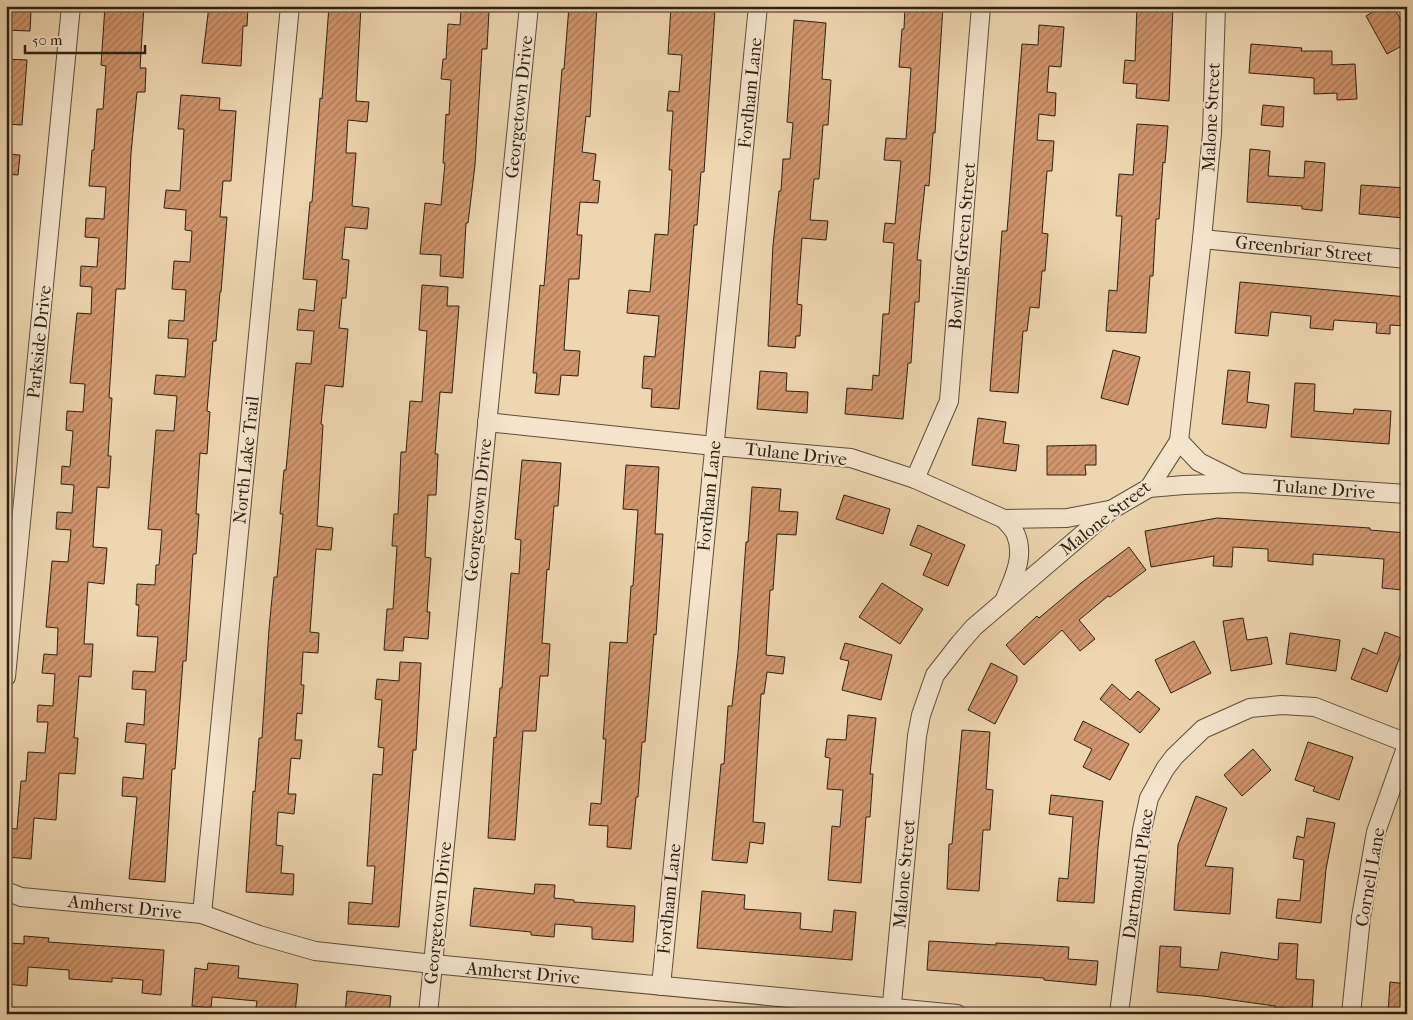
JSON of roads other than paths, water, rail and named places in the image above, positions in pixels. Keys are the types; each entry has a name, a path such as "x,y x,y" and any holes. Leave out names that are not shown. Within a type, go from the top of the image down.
{"street":[{"name":"Parkside Drive","path":"6,677 71,6"},
{"name":"North Lake Trail","path":"202,914 290,6"},
{"name":"Georgetown Drive","path":"428,1014 529,6"},
{"name":"Fordham Lane","path":"661,986 758,6"},
{"name":"Bowling Green Street","path":"915,479 950,401 981,6"},
{"name":"Malone Street","path":"891,1010 917,736 921,715 935,676 947,658 974,627 1111,510 1149,488 1179,441 1212,133 1216,6"},
{"name":"Greenbriar Street","path":"1202,239 1407,259"},
{"name":"Tulane Drive","path":"487,422 714,446 851,458 915,479 1004,519 1067,518 1111,510"},
{"name":"Tulane Drive","path":"1179,441 1199,462 1241,483"},
{"name":"Tulane Drive","path":"1149,488 1184,484 1241,483 1407,494"},
{"path":"1003,602 1014,577 1020,554 1016,534 1004,519"},
{"name":"Dartmouth Place","path":"1119,1014 1142,830 1149,798 1164,769 1174,756 1203,729 1250,708 1290,706 1315,708 1407,744"},
{"name":"Cornell Lane","path":"1351,1014 1361,918 1376,832 1407,744"},
{"name":"Amherst Drive","path":"6,891 21,896 202,914 259,935 315,951 891,1010 957,1014"}]}
